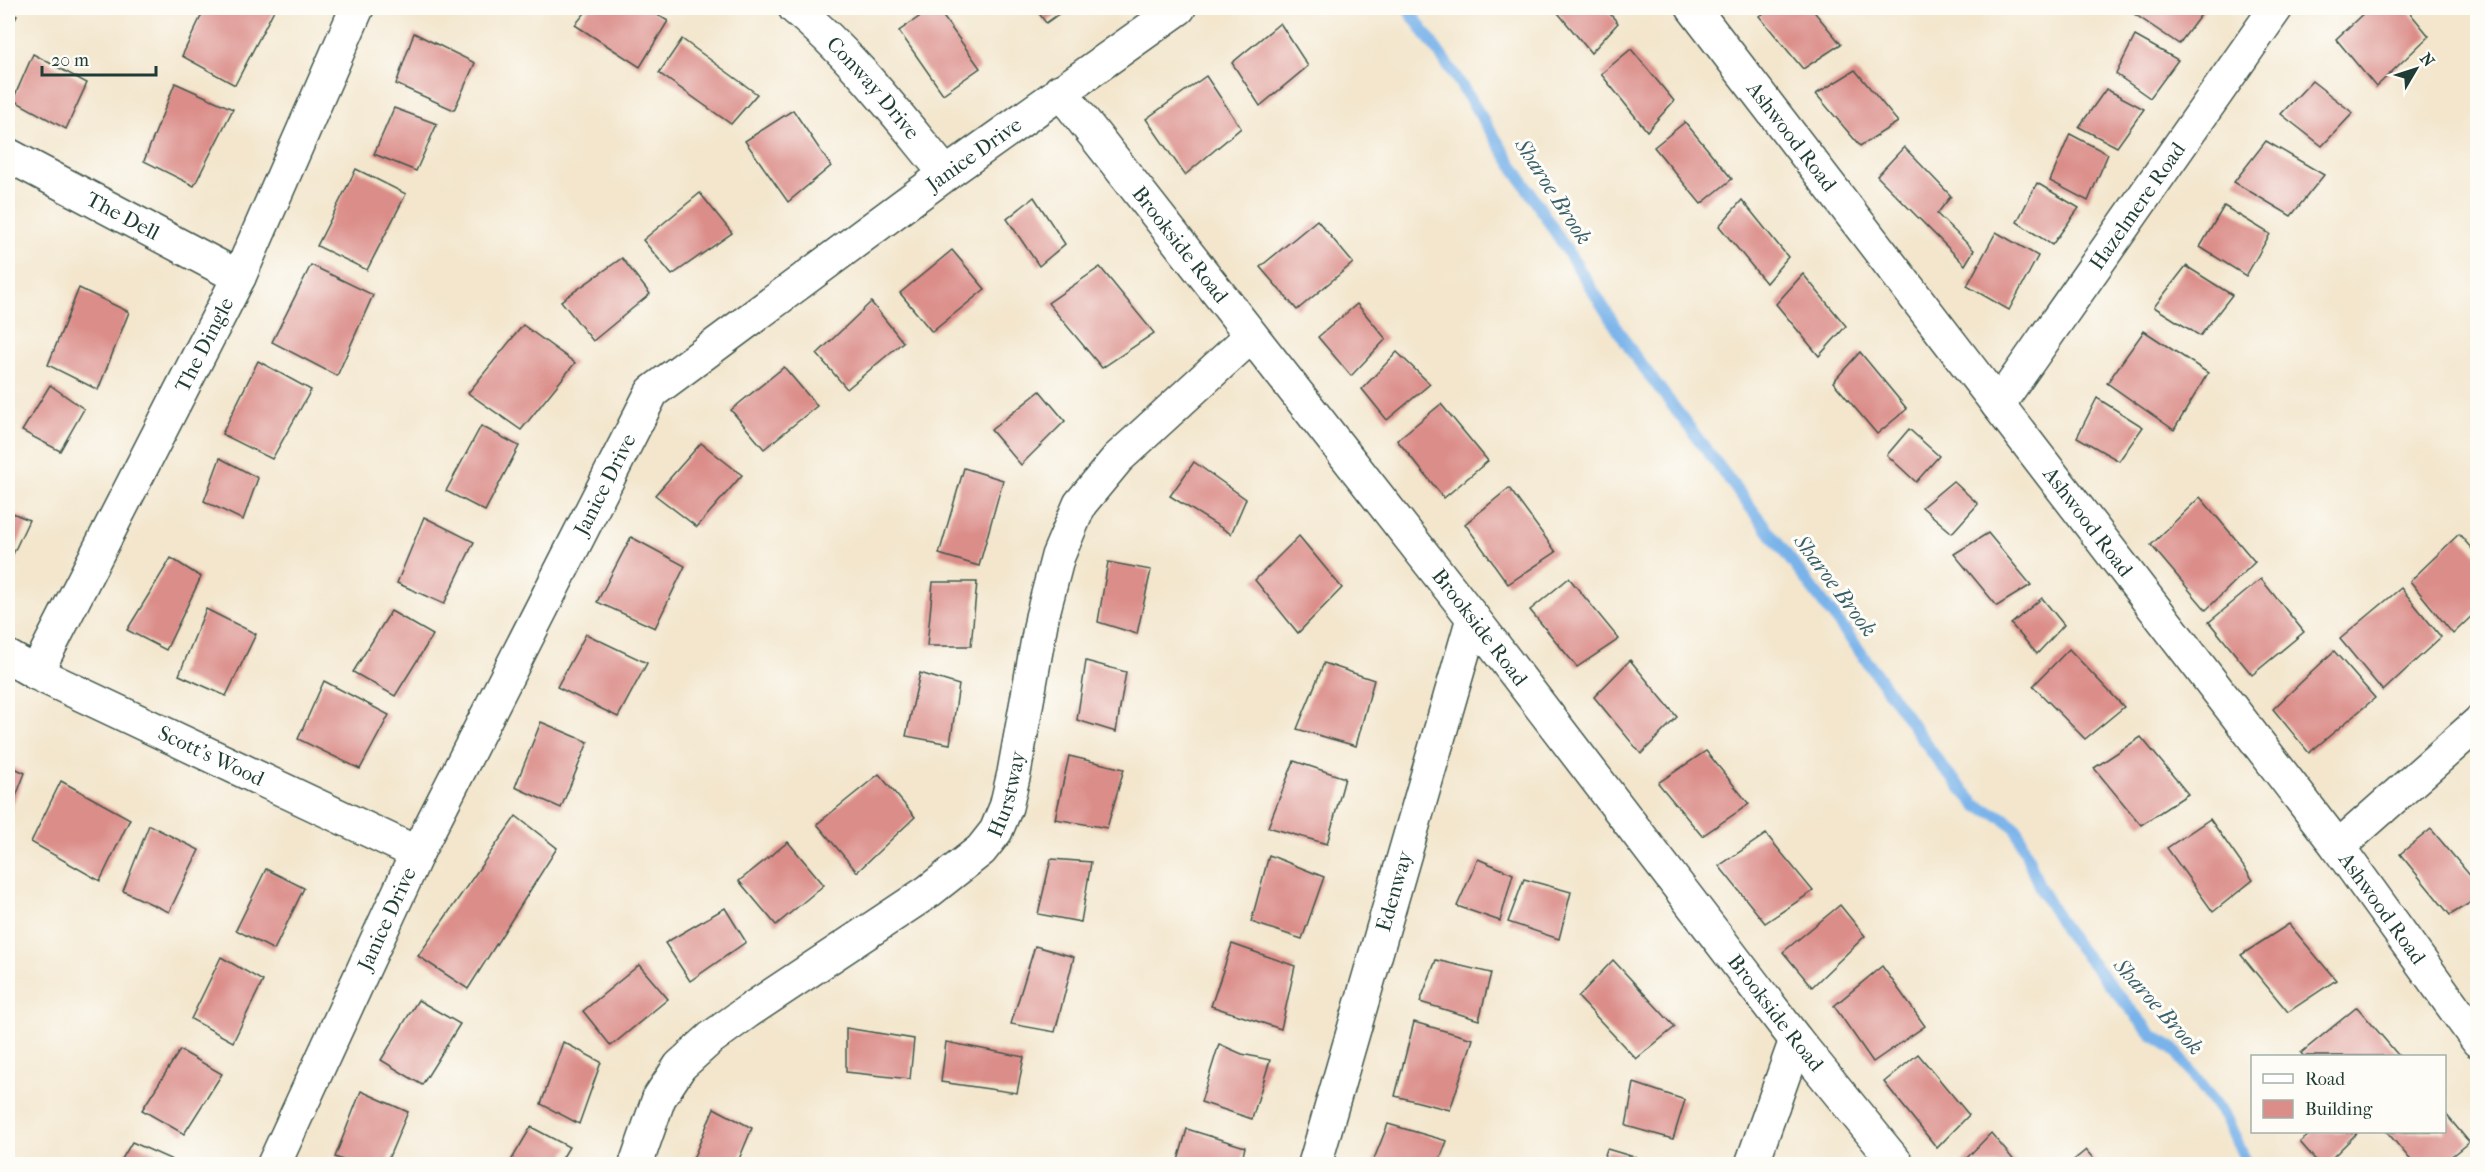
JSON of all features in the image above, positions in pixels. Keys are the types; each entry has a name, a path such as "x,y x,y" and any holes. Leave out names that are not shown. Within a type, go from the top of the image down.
{"street":[{"name":"The Dingle","path":"36,673 239,278 357,8"},
{"name":"Conway Drive","path":"795,8 825,32 852,60 946,174"},
{"name":"Janice Drive","path":"274,1164 417,853 652,392 946,174 1179,8"},
{"name":"Ashwood Road","path":"1693,8 2338,847 2478,1041"},
{"name":"Hazelmere Road","path":"1998,405 2276,8"},
{"name":"Brookside Road","path":"1060,91 1473,618 1796,1040 1897,1164"},
{"name":"The Dell","path":"8,155 239,278"},
{"name":"Hurstway","path":"636,1164 659,1098 680,1066 711,1038 747,1012 929,891 981,850 996,831 1006,807 1014,773 1047,597 1058,556 1080,504 1118,458 1251,336"},
{"name":"Edenway","path":"1316,1164 1473,618"},
{"name":"Scott's Wood","path":"8,657 36,673 417,853"},
{"path":"2338,847 2478,723"},
{"path":"1752,1164 1796,1040"}],"building":[{"path":"205,8 275,8 235,85 182,56"},
{"path":"589,8 646,8 668,21 640,67 575,25"},
{"path":"932,8 937,8 980,68 943,94 899,31"},
{"path":"1035,8 1067,8 1046,23"},
{"path":"1554,8 1605,8 1618,23 1591,53"},
{"path":"1773,8 1811,8 1841,44 1803,69 1759,16"},
{"path":"2132,8 2206,8 2179,44 2130,11"},
{"path":"2369,8 2406,8 2429,36 2376,87 2336,39"},
{"path":"8,11 17,16 8,32"},
{"path":"1280,23 1308,66 1260,106 1232,63"},
{"path":"414,33 475,63 454,110 396,84"},
{"path":"2135,36 2178,60 2150,98 2116,74"},
{"path":"682,39 757,94 731,124 659,73"},
{"path":"1631,49 1674,101 1647,131 1601,74"},
{"path":"33,54 87,83 66,129 13,100"},
{"path":"1855,70 1898,122 1860,146 1816,94"},
{"path":"1206,76 1241,128 1185,175 1146,119"},
{"path":"2312,81 2353,113 2322,146 2281,114"},
{"path":"175,83 233,109 194,186 144,161"},
{"path":"2106,89 2144,109 2117,147 2079,127"},
{"path":"394,108 437,124 416,171 374,154"},
{"path":"793,110 831,166 788,202 745,141"},
{"path":"1685,122 1732,179 1701,204 1654,147"},
{"path":"2070,134 2108,154 2088,201 2050,181"},
{"path":"2266,141 2324,175 2291,216 2234,182"},
{"path":"1904,147 1951,196 1937,214 1974,250 1965,265 1877,176"},
{"path":"356,169 406,194 367,270 317,246"},
{"path":"2037,183 2079,208 2052,245 2017,222"},
{"path":"700,193 732,233 672,275 643,240"},
{"path":"1034,197 1065,244 1039,266 1007,219"},
{"path":"1742,200 1788,257 1766,283 1719,226"},
{"path":"2224,206 2270,234 2246,276 2200,247"},
{"path":"1317,220 1353,263 1297,310 1260,267"},
{"path":"1996,232 2038,256 2009,310 1967,286"},
{"path":"952,250 985,289 932,332 900,293"},
{"path":"622,258 650,294 593,341 561,301"},
{"path":"311,265 373,295 337,376 272,342"},
{"path":"2186,266 2232,295 2200,336 2154,307"},
{"path":"1100,267 1154,333 1102,368 1048,303"},
{"path":"1803,274 1846,326 1819,356 1776,304"},
{"path":"79,288 129,312 98,390 48,365"},
{"path":"871,302 903,342 847,389 817,354"},
{"path":"1357,304 1386,339 1351,376 1318,337"},
{"path":"523,325 575,363 521,430 468,393"},
{"path":"2144,331 2208,373 2174,430 2107,383"},
{"path":"1397,352 1430,384 1387,420 1362,389"},
{"path":"1860,352 1907,409 1877,434 1833,382"},
{"path":"258,361 311,390 272,459 222,434"},
{"path":"784,367 817,406 764,449 731,410"},
{"path":"50,385 84,409 60,451 22,431"},
{"path":"1040,391 1065,421 1021,465 991,430"},
{"path":"2097,398 2143,427 2119,461 2077,437"},
{"path":"1441,404 1488,461 1444,498 1397,440"},
{"path":"481,426 519,446 485,511 446,491"},
{"path":"1909,429 1939,456 1916,482 1887,455"},
{"path":"701,443 742,475 697,527 655,495"},
{"path":"220,458 258,478 243,520 204,501"},
{"path":"1194,462 1246,499 1231,534 1170,496"},
{"path":"964,468 1003,480 979,566 939,554"},
{"path":"1953,481 1978,504 1952,533 1922,507"},
{"path":"1509,488 1556,552 1508,584 1465,524"},
{"path":"2200,497 2255,562 2206,610 2151,545"},
{"path":"8,511 29,520 8,565"},
{"path":"424,517 474,542 444,604 397,583"},
{"path":"1988,533 2031,585 1997,606 1954,554"},
{"path":"2459,534 2478,556 2478,610 2453,634 2410,581"},
{"path":"1299,536 1342,588 1298,633 1255,580"},
{"path":"631,537 685,566 655,628 597,602"},
{"path":"171,558 201,577 166,650 127,630"},
{"path":"1108,562 1151,570 1137,634 1098,622"},
{"path":"1569,578 1619,639 1577,667 1530,610"},
{"path":"2261,579 2304,632 2252,675 2209,622"},
{"path":"933,582 977,582 971,646 927,646"},
{"path":"2401,588 2441,637 2383,691 2340,639"},
{"path":"2042,598 2064,625 2037,654 2011,624"},
{"path":"206,609 256,634 226,696 179,675"},
{"path":"391,611 433,635 395,696 353,672"},
{"path":"586,634 647,663 618,717 557,687"},
{"path":"2069,649 2124,707 2085,739 2033,686"},
{"path":"2334,651 2375,698 2309,753 2273,709"},
{"path":"1630,660 1677,717 1641,754 1594,697"},
{"path":"1086,661 1126,672 1116,732 1077,720"},
{"path":"1324,663 1374,680 1356,746 1297,729"},
{"path":"920,673 959,685 950,744 906,736"},
{"path":"324,681 389,715 360,769 298,739"},
{"path":"541,722 588,742 561,808 515,787"},
{"path":"2141,737 2188,794 2141,825 2094,768"},
{"path":"1706,751 1749,804 1702,836 1658,783"},
{"path":"1069,756 1124,769 1107,828 1055,819"},
{"path":"1294,761 1345,778 1327,844 1268,827"},
{"path":"8,765 25,773 8,817"},
{"path":"879,774 915,817 857,872 817,824"},
{"path":"61,781 130,819 100,881 31,842"},
{"path":"516,816 557,848 468,989 418,956"},
{"path":"2210,819 2253,880 2213,912 2167,848"},
{"path":"149,825 199,850 169,912 123,891"},
{"path":"2431,829 2478,885 2478,898 2450,915 2400,854"},
{"path":"1766,834 1813,891 1765,923 1719,866"},
{"path":"788,842 824,885 776,925 739,881"},
{"path":"1269,855 1324,877 1302,939 1251,922"},
{"path":"1051,859 1091,862 1081,922 1038,914"},
{"path":"1478,859 1513,874 1500,921 1457,906"},
{"path":"266,869 304,888 274,950 236,930"},
{"path":"1524,879 1571,892 1559,939 1508,922"},
{"path":"1840,905 1865,936 1812,987 1783,952"},
{"path":"725,908 746,942 690,981 665,943"},
{"path":"2289,924 2336,980 2288,1012 2241,955"},
{"path":"1232,944 1295,966 1281,1029 1211,1006"},
{"path":"1035,946 1074,957 1055,1032 1011,1024"},
{"path":"221,957 263,981 233,1042 191,1019"},
{"path":"1436,960 1491,973 1479,1020 1420,1002"},
{"path":"1613,960 1675,1027 1636,1059 1578,997"},
{"path":"639,965 668,999 611,1046 583,1011"},
{"path":"1882,966 1925,1026 1873,1062 1834,1006"},
{"path":"418,1000 460,1024 422,1085 381,1060"},
{"path":"2357,1007 2398,1055 2302,1055 2301,1053"},
{"path":"1414,1022 1473,1039 1450,1110 1395,1096"},
{"path":"846,1028 914,1039 910,1079 846,1072"},
{"path":"563,1042 601,1062 579,1124 541,1104"},
{"path":"946,1042 1024,1057 1017,1093 941,1082"},
{"path":"1219,1044 1242,1054 1270,1060 1252,1119 1201,1102"},
{"path":"180,1050 222,1074 184,1134 142,1110"},
{"path":"1918,1054 1969,1115 1937,1148 1884,1082"},
{"path":"1634,1083 1685,1100 1673,1139 1626,1126"},
{"path":"361,1091 408,1112 386,1164 352,1164 335,1157"},
{"path":"714,1108 752,1128 737,1164 691,1164"},
{"path":"2446,1114 2469,1142 2442,1164 2414,1164 2388,1133 2446,1133"},
{"path":"1388,1124 1447,1141 1438,1164 1372,1164"},
{"path":"531,1127 569,1147 559,1164 509,1164"},
{"path":"1187,1129 1245,1147 1241,1164 1177,1164"},
{"path":"1991,1133 2017,1164 1961,1164"},
{"path":"2312,1133 2357,1133 2326,1164 2319,1164 2300,1142"},
{"path":"132,1142 177,1162 176,1164 119,1164"},
{"path":"1607,1149 1658,1164 1602,1164"},
{"path":"2086,1150 2098,1164 2069,1164"}],"waterway":[{"name":"Sharoe Brook","path":"1407,8 1454,74 1634,355 1854,643 1944,769 1977,806 2002,817 2016,828 2040,888 2066,932 2152,1035 2173,1048 2227,1120 2247,1164"}]}
